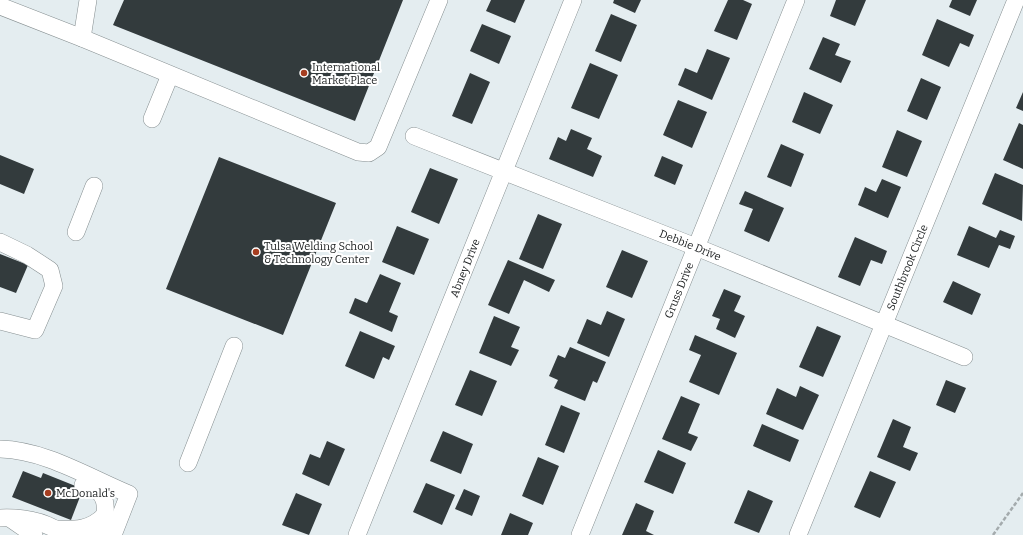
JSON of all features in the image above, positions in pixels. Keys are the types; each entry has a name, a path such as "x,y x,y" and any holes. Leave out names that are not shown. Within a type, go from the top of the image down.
{"street":[{"path":"82,38 88,0"},
{"path":"0,6 82,38 358,152 369,153 378,147 439,0"},
{"name":"Abney Drive","path":"357,535 573,0"},
{"name":"Gruss Drive","path":"580,535 796,0"},
{"name":"Southbrook Circle","path":"798,535 1016,0"},
{"path":"152,118 170,75"},
{"name":"Debbie Drive","path":"414,136 696,247 964,357"},
{"path":"76,232 94,186"},
{"path":"0,242 28,255 50,270 54,286 35,330 0,321"},
{"path":"188,463 234,346"},
{"path":"0,449 17,451 47,459 128,494 113,535"},
{"path":"17,451 27,463 96,490 104,501 104,515 97,535"},
{"path":"5,518 36,521 60,532 84,529 98,522 104,515"},
{"path":"5,518 34,535"}],"path":[{"path":"993,535 1023,492"}],"building":[{"name":"International Market Place","path":"124,0 403,0 355,121 113,25"},
{"path":"491,0 525,0 515,23 486,11"},
{"path":"614,0 641,0 635,13 613,3"},
{"path":"728,0 743,0 752,4 737,40 714,31"},
{"path":"836,0 866,0 855,26 830,16"},
{"path":"952,0 977,0 970,16 949,7"},
{"path":"611,14 637,25 621,62 595,51"},
{"path":"937,19 974,35 969,47 960,43 949,67 922,55"},
{"path":"482,24 511,36 499,64 470,51"},
{"path":"823,37 840,44 835,55 851,61 841,83 809,69"},
{"path":"707,49 730,58 712,100 678,85 685,68 697,73"},
{"path":"590,63 618,75 599,119 571,108"},
{"path":"470,73 490,82 472,124 452,116"},
{"path":"921,78 941,87 927,120 907,111"},
{"path":"804,92 833,105 820,134 792,122"},
{"path":"1023,92 1023,111 1016,108"},
{"path":"678,100 707,112 692,148 663,135"},
{"path":"1019,123 1023,125 1023,169 1003,160"},
{"path":"571,129 592,138 587,149 602,156 593,177 549,159 558,137 566,141"},
{"path":"897,130 922,141 907,177 882,167"},
{"path":"781,144 804,154 791,187 767,177"},
{"path":"0,155 34,169 24,194 0,184"},
{"path":"662,156 683,165 675,185 654,176"},
{"path":"219,157 336,203 283,335 166,289"},
{"path":"430,168 458,179 439,224 411,212"},
{"path":"995,173 1023,185 1022,221 982,204"},
{"path":"882,179 901,187 888,218 858,205 865,187 876,192"},
{"path":"745,191 784,208 769,242 744,231 753,209 739,204"},
{"path":"538,214 562,224 543,269 519,259"},
{"path":"397,226 429,239 414,275 382,262"},
{"path":"969,226 996,238 1000,230 1015,236 1010,249 999,245 989,268 957,255"},
{"path":"855,237 887,251 882,264 871,260 860,286 838,277"},
{"path":"622,250 648,261 632,298 606,287"},
{"path":"0,254 28,265 16,293 0,287"},
{"path":"508,260 555,280 549,292 524,280 509,314 488,305"},
{"path":"380,274 401,283 389,312 398,316 392,332 349,313 355,298 367,303"},
{"path":"953,281 981,294 972,315 943,302"},
{"path":"724,289 741,296 734,311 745,316 735,338 716,329 720,319 712,316"},
{"path":"607,311 625,319 609,357 577,343 587,319 601,325"},
{"path":"494,316 520,327 511,347 519,350 511,366 479,353"},
{"path":"817,326 841,336 823,377 799,367"},
{"path":"360,331 395,346 389,360 383,357 374,379 345,366"},
{"path":"695,335 737,353 719,395 689,382 701,355 689,350"},
{"path":"570,347 606,362 597,383 593,381 585,401 554,388 558,380 549,376 558,355 565,358"},
{"path":"470,370 497,381 482,416 455,405"},
{"path":"946,380 966,388 955,413 936,405"},
{"path":"800,386 819,395 803,430 766,414 777,388 796,397"},
{"path":"681,396 700,404 688,433 698,437 691,451 662,439"},
{"path":"561,405 580,413 564,453 545,445"},
{"path":"893,419 911,427 903,447 918,453 910,471 877,457"},
{"path":"762,424 799,440 790,462 753,446"},
{"path":"443,431 473,444 461,474 430,461"},
{"path":"327,441 345,449 329,486 302,474 310,454 320,458"},
{"path":"658,450 686,463 673,494 644,482"},
{"path":"538,457 559,466 543,505 522,496"},
{"name":"McDonald's","path":"23,471 41,478 43,473 83,489 71,520 12,497"},
{"path":"870,471 896,482 880,518 854,507"},
{"path":"426,483 455,495 442,525 413,512"},
{"path":"464,489 480,496 472,516 455,509"},
{"path":"748,490 773,501 759,533 734,523"},
{"path":"296,493 322,504 309,535 282,525"},
{"path":"636,503 654,511 646,531 654,535 622,535"},
{"path":"510,513 533,523 528,535 501,535"}],"place":[{"name":"International Market Place","path":"304,73"},
{"name":"Tulsa Welding School & Technology Center","path":"256,252"},
{"name":"McDonald's","path":"48,493"}]}
